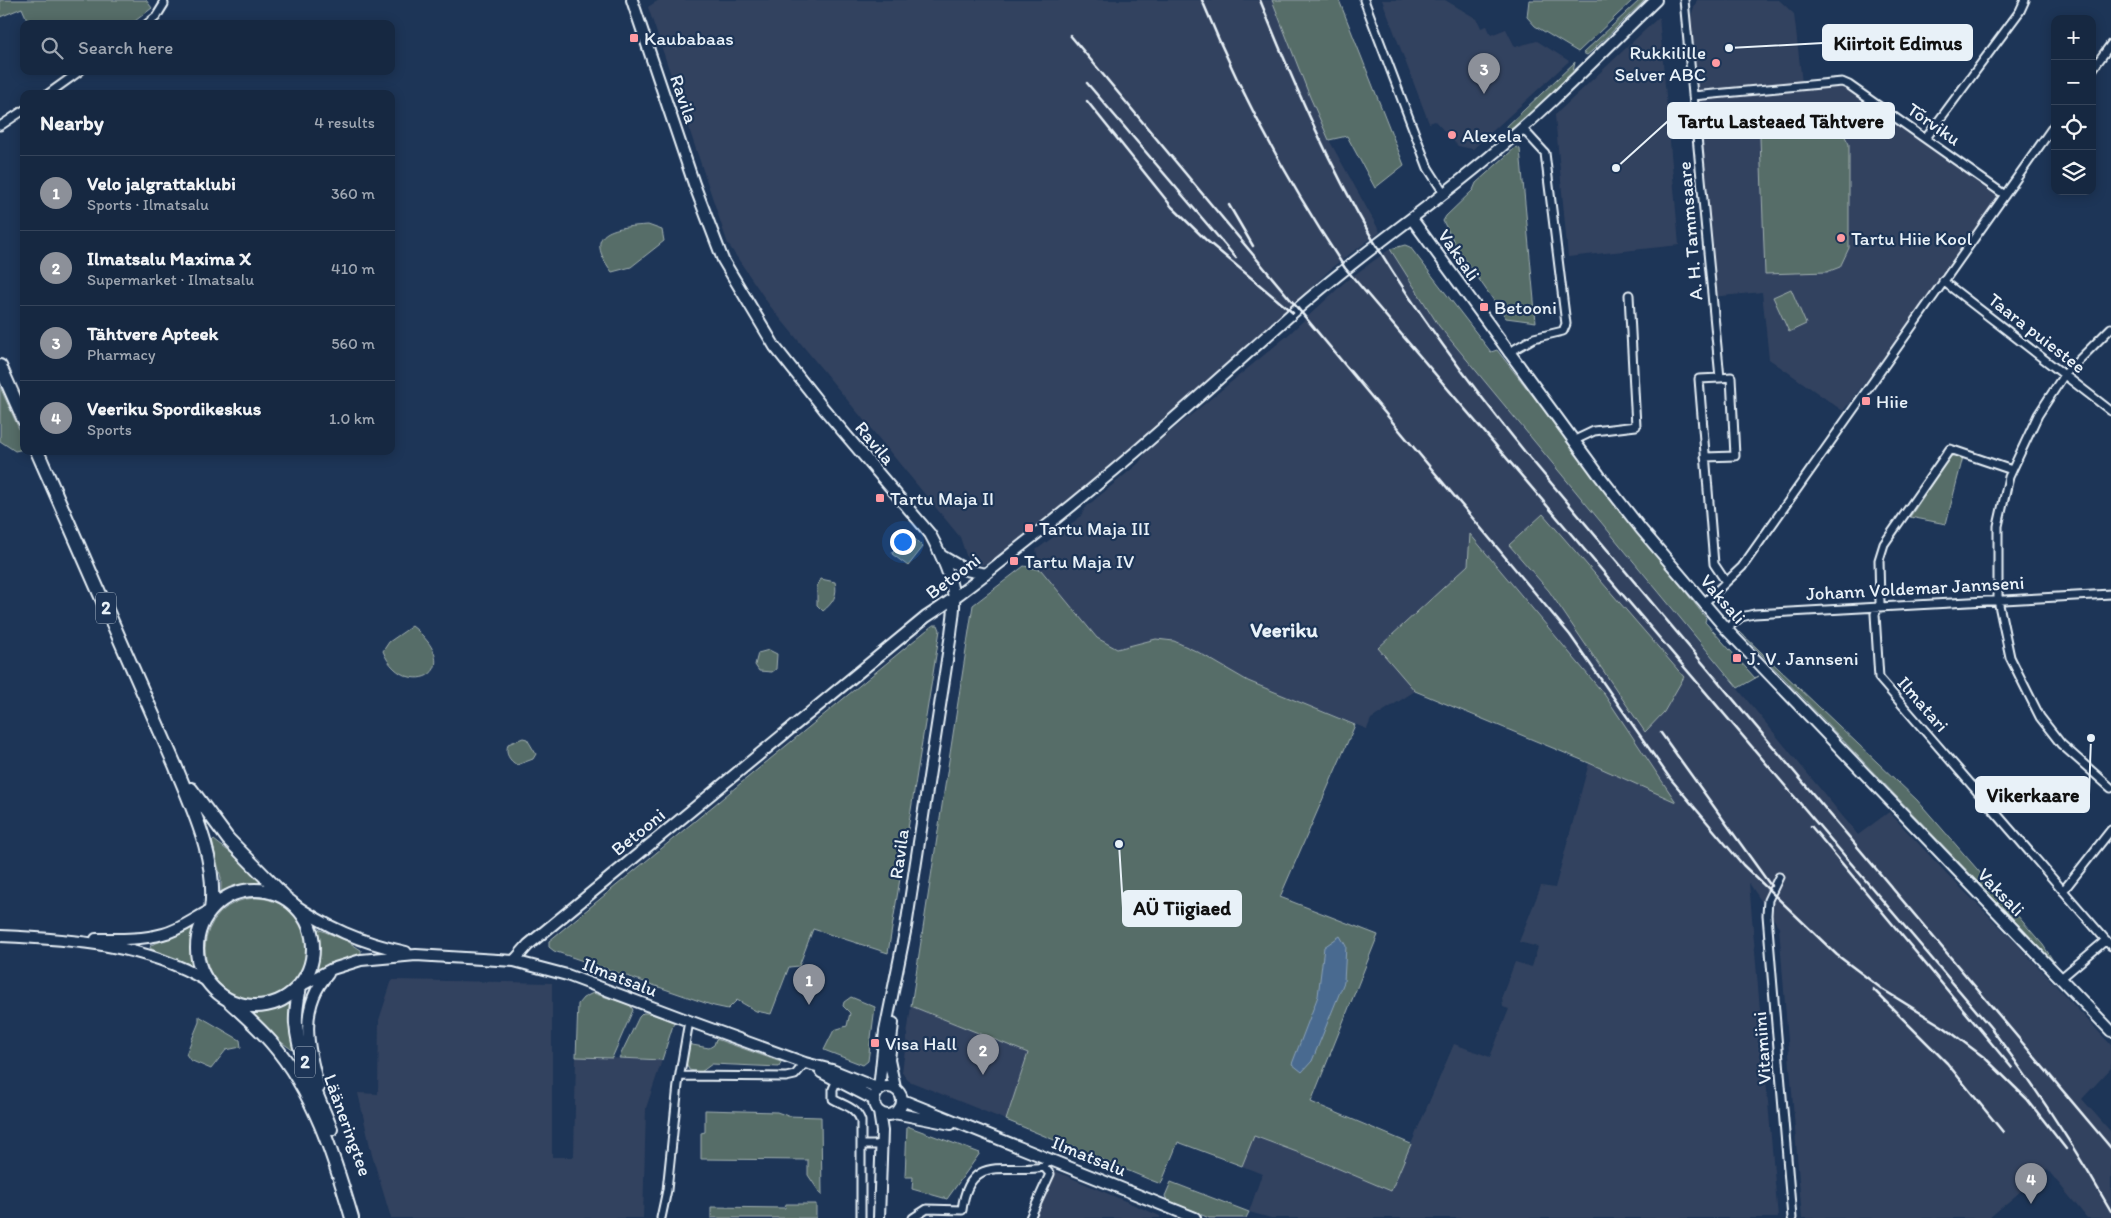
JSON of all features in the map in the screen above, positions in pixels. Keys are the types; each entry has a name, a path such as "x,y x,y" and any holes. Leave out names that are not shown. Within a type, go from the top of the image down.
{"highway":[{"path":"0,366 20,411"},
{"name":"2","path":"39,455 176,765 209,860 214,882 212,910"},
{"name":"2","path":"176,765 202,807 228,839 289,901"},
{"path":"249,891 270,892 289,901 299,910 312,934 312,962 300,986 280,1000 257,1007 241,1005 226,999 207,981 200,968 198,945 203,923 212,910 235,894 249,891"},
{"name":"Lääneringtee","path":"300,986 296,1023 299,1043 333,1134 361,1218"},
{"name":"Lääneringtee","path":"226,999 271,1042 293,1070 323,1130 352,1218"}],"street":[{"path":"152,20 164,4 163,0"},
{"name":"Ravila","path":"632,0 694,184 723,260 775,348 930,534 942,556 954,600 899,965 889,1060 895,1088"},
{"path":"1364,0 1428,168 1444,194"},
{"name":"Betooni","path":"514,961 528,945 919,624 954,600 1058,518 1173,421 1345,268 1444,194 1522,128 1656,0"},
{"name":"A. H. Tammsaare","path":"1684,0 1720,378"},
{"path":"1926,138 2020,11 2024,0"},
{"path":"2096,65 2111,44"},
{"path":"54,90 74,75"},
{"name":"Tõrviku","path":"1694,96 1842,82 2006,194"},
{"path":"0,126 20,113"},
{"path":"1508,352 1534,338 1563,331 1566,324 1544,153 1522,128"},
{"path":"1704,603 1742,566 2051,130"},
{"name":"Vaksali","path":"1412,219 1508,352 1641,529 1726,629 2111,1031"},
{"name":"Taara puiestee","path":"1943,281 2111,412"},
{"path":"1574,441 1594,431 1636,426 1629,295"},
{"path":"2111,328 2064,375 2038,415 2012,470 1998,526 1998,600 2010,657 2040,717 2061,744 2111,788"},
{"path":"1705,458 1735,456 1731,377 1699,379 1705,458 1714,564 1726,582"},
{"name":"Ilmatari","path":"2012,470 1950,449 1881,552 1878,607 1875,614 1879,678 2108,943"},
{"path":"942,556 966,570 986,574"},
{"name":"Johann Voldemar Jannseni","path":"1726,629 1741,617 1754,614 2111,594"},
{"path":"2063,891 2111,830"},
{"name":"Vitamiini","path":"1779,877 1768,900 1768,915 1792,1218"},
{"name":"Ilmatsalu","path":"289,901 321,922 349,936 371,945 416,955"},
{"path":"0,936 75,940 139,938 163,934 183,926 212,910"},
{"path":"75,940 145,954 183,968 207,981"},
{"path":"2060,979 2108,943"},
{"name":"Ilmatsalu","path":"300,986 332,969 361,960 416,955 514,961 567,975 804,1063 832,1070 879,1090"},
{"name":"Ravila","path":"879,1090 885,1031 899,965"},
{"path":"332,969 312,996 308,1028 310,1054 333,1134"},
{"path":"661,1218 667,1190 678,1085 681,1076 688,1021"},
{"path":"681,1076 786,1076 795,1075 804,1063"},
{"name":"Ilmatsalu","path":"804,1063 873,1099"},
{"path":"837,1080 833,1090 833,1099 849,1106 858,1114 861,1120 861,1218"},
{"path":"879,1218 882,1131 879,1112 873,1099 879,1090 887,1086 895,1088 902,1100 900,1108 892,1114 882,1131"},
{"name":"Ilmatsalu","path":"902,1100 970,1127 1046,1163 1195,1218"},
{"path":"879,1112 892,1114"},
{"name":"Ilmatsalu","path":"892,1114 970,1127"},
{"path":"861,1145 882,1145"},
{"path":"913,1218 927,1209 962,1210 966,1190 970,1182 996,1167 1030,1169 1046,1163 1050,1174 1030,1218"}],"shaded area":[{"path":"659,0 1272,0 1329,140 1380,232 1335,265 1208,385 1094,482 988,563 974,567 969,564 960,537 770,306 728,244 648,7"},
{"path":"1382,0 1445,0 1477,19 1481,28 1487,26 1491,35 1506,29 1515,47 1537,41 1569,61 1473,149 1458,146 1435,121 1429,123"},
{"path":"1697,0 1779,0 1794,14 1802,83 1697,92 1690,18"},
{"path":"1659,17 1679,245 1568,257 1555,115"},
{"name":"Tartu Hiie Kool","path":"1842,82 2005,195 1943,281 1843,411 1769,359 1762,292 1712,297 1693,96"},
{"path":"1390,249 1439,326 1858,835 1889,812 2014,941 2111,1045 2111,1068 2082,1099 2111,1132 2111,1218 2087,1218 2047,1169 1989,1218 1802,1218 1779,927 1749,883 1778,1218 1271,1218 1249,1212 1262,1174 1242,1166 1253,1136 1318,1160 1391,1191 1454,1044 1490,1057 1509,1009 1503,1007 1502,996 1515,962 1532,967 1538,947 1519,942 1541,886 1555,888 1589,763 1675,801 1604,694 1471,535 1468,565 1378,648 1415,691 1371,719 1367,729 1248,681 1198,652 1174,641 1156,639 1117,649 1097,638 1041,570 1036,550 1080,517 1086,507 1139,463 1146,452 1287,336 1346,281","holes":["1542,515 1645,731 1549,591 1509,545"]},
{"path":"1340,936 1346,946 1344,982 1312,1061 1302,1072 1292,1064 1318,996 1324,947"},
{"path":"392,980 552,983 552,1157 574,1157 576,1057 662,1060 646,1108 643,1218 391,1218 372,1155 358,1093 378,1094 379,1020"},
{"path":"911,1006 1028,1053 1006,1120 909,1081 905,1077 902,1072"},
{"path":"1055,1171 1160,1216 1160,1218 1034,1218"}],"green space":[{"path":"0,0 146,0 152,8 136,20 27,20 22,8 0,17"},
{"path":"1272,0 1339,0 1404,165 1375,188 1347,136 1329,140"},
{"path":"1529,0 1633,0 1578,52 1535,26 1527,17"},
{"path":"1640,0 1645,0 1592,51 1587,55 1583,53"},
{"path":"1575,62 1573,72 1515,127 1508,130 1507,126"},
{"path":"1806,109 1822,113 1836,120 1849,144 1849,248 1840,267 1827,272 1765,274 1759,111"},
{"path":"1516,147 1520,149 1536,322 1506,318 1457,248 1443,221 1473,190 1476,183"},
{"path":"648,225 662,230 664,241 631,267 612,272 603,259 600,248 601,240 605,234 613,230"},
{"path":"1405,245 1410,247 1491,352 1497,350 1706,618 1705,622 1755,678 1759,676 1738,688 1439,326 1390,249"},
{"path":"1791,289 1806,324 1789,332 1773,297"},
{"path":"0,387 20,431 20,450 15,451 0,441"},
{"path":"1950,456 1963,457 1946,524 1910,517"},
{"path":"1543,514 1684,677 1664,712 1645,732 1549,591 1509,545"},
{"path":"906,530 923,547 908,566 892,554"},
{"path":"1470,534 1604,694 1676,802 1589,763 1415,691 1378,648 1468,565"},
{"path":"1024,566 1041,570 1097,638 1117,649 1156,639 1174,641 1198,652 1248,681 1355,725 1280,897 1378,935 1311,1102 1411,1144 1391,1191 1318,1160 1254,1136 1242,1166 1178,1142 1161,1184 1153,1181 1006,1120 1028,1053 911,1006 973,605"},
{"path":"821,579 835,582 836,587 834,598 823,611 817,605 817,586"},
{"path":"933,625 938,625 940,630 888,953 813,929 799,966 789,967 771,1014 756,1011 737,1000 728,1009 714,1006 554,951 549,947 549,941"},
{"path":"412,626 428,642 435,655 435,666 431,673 422,677 412,678 401,674 391,665 383,651 389,642"},
{"path":"1740,632 1917,800 2043,945 2054,962"},
{"path":"769,650 777,654 776,669 772,672 759,671 755,665 758,653"},
{"path":"523,738 527,739 536,754 533,759 517,765 508,756 507,748 508,744"},
{"path":"214,840 240,860 265,886 240,888 221,896 221,878 212,842"},
{"path":"256,898 276,902 292,913 303,929 307,949 303,969 292,985 276,996 256,1000 236,996 220,985 209,969 205,949 209,929 220,913 236,902"},
{"path":"197,924 193,939 195,966 150,948 151,945 178,935"},
{"path":"318,929 347,941 361,950 361,954 316,971 319,953"},
{"path":"593,993 630,1005 633,1010 612,1058 576,1057 578,1004 583,998"},
{"path":"851,997 875,1007 868,1061 863,1065 824,1050 834,1030 847,1026 850,1013 843,1006 844,1002"},
{"path":"290,1001 294,1051 274,1037 248,1011 273,1009"},
{"path":"643,1013 649,1013 674,1022 662,1060 619,1058 639,1017"},
{"path":"199,1016 240,1040 241,1047 226,1050 211,1069 190,1060 186,1054 199,1022"},
{"path":"716,1039 781,1062 779,1067 712,1064 701,1072 689,1070 686,1062 687,1044 709,1048 714,1045"},
{"path":"705,1110 777,1112 788,1116 821,1117 822,1196 808,1175 808,1160 701,1159 701,1133 705,1132"},
{"path":"907,1126 980,1153 947,1199 912,1189 913,1177 905,1177"},
{"path":"1171,1182 1249,1212 1246,1218 1209,1218 1167,1200 1165,1196"},
{"path":"786,1204 816,1204 816,1218 711,1218 711,1207 785,1208"}],"railway":[{"path":"1202,0 1249,104 1304,204 1345,268 1991,1028 2054,1118 2111,1211"},
{"path":"1260,0 1312,122 1341,182 1373,240 1426,322 1484,401 2111,1148"},
{"path":"1070,35 1570,635 1669,777 1743,865 1837,955 1882,989 1945,1028 1985,1058 2027,1099 2066,1149"},
{"path":"1087,83 1236,258"},
{"path":"1087,101 1172,207 1206,240 1293,313"},
{"path":"1229,205 1253,246"},
{"path":"1661,733 1771,886"},
{"path":"1811,826 2012,1068"},
{"path":"1873,989 1947,1063 2003,1132"}],"place":[{"name":"Kaubabaas","path":"634,38"},
{"name":"Kiirtoit Edimus","path":"1729,48"},
{"name":"Rukkilille Selver ABC","path":"1716,63"},
{"name":"Tähtvere Apteek","path":"1484,94"},
{"name":"Alexela","path":"1452,135"},
{"name":"Tartu Lasteaed Tähtvere","path":"1616,168"},
{"name":"Tartu Hiie Kool","path":"1841,238"},
{"name":"Betooni","path":"1484,307"},
{"name":"Hiie","path":"1866,401"},
{"name":"Tartu Maja II","path":"880,498"},
{"name":"Tartu Maja III","path":"1029,528"},
{"name":"Tartu Maja IV","path":"1014,561"},
{"name":"J. V. Jannseni","path":"1737,658"},
{"name":"Vikerkaare","path":"2091,738"},
{"name":"AÜ Tiigiaed","path":"1119,844"},
{"name":"Velo jalgrattaklubi","path":"809,1005"},
{"name":"Visa Hall","path":"875,1043"},
{"name":"Ilmatsalu Maxima X","path":"983,1075"},
{"name":"Veeriku Spordikeskus","path":"2031,1204"}],"district":[{"name":"Veeriku","path":"1284,629"}]}
